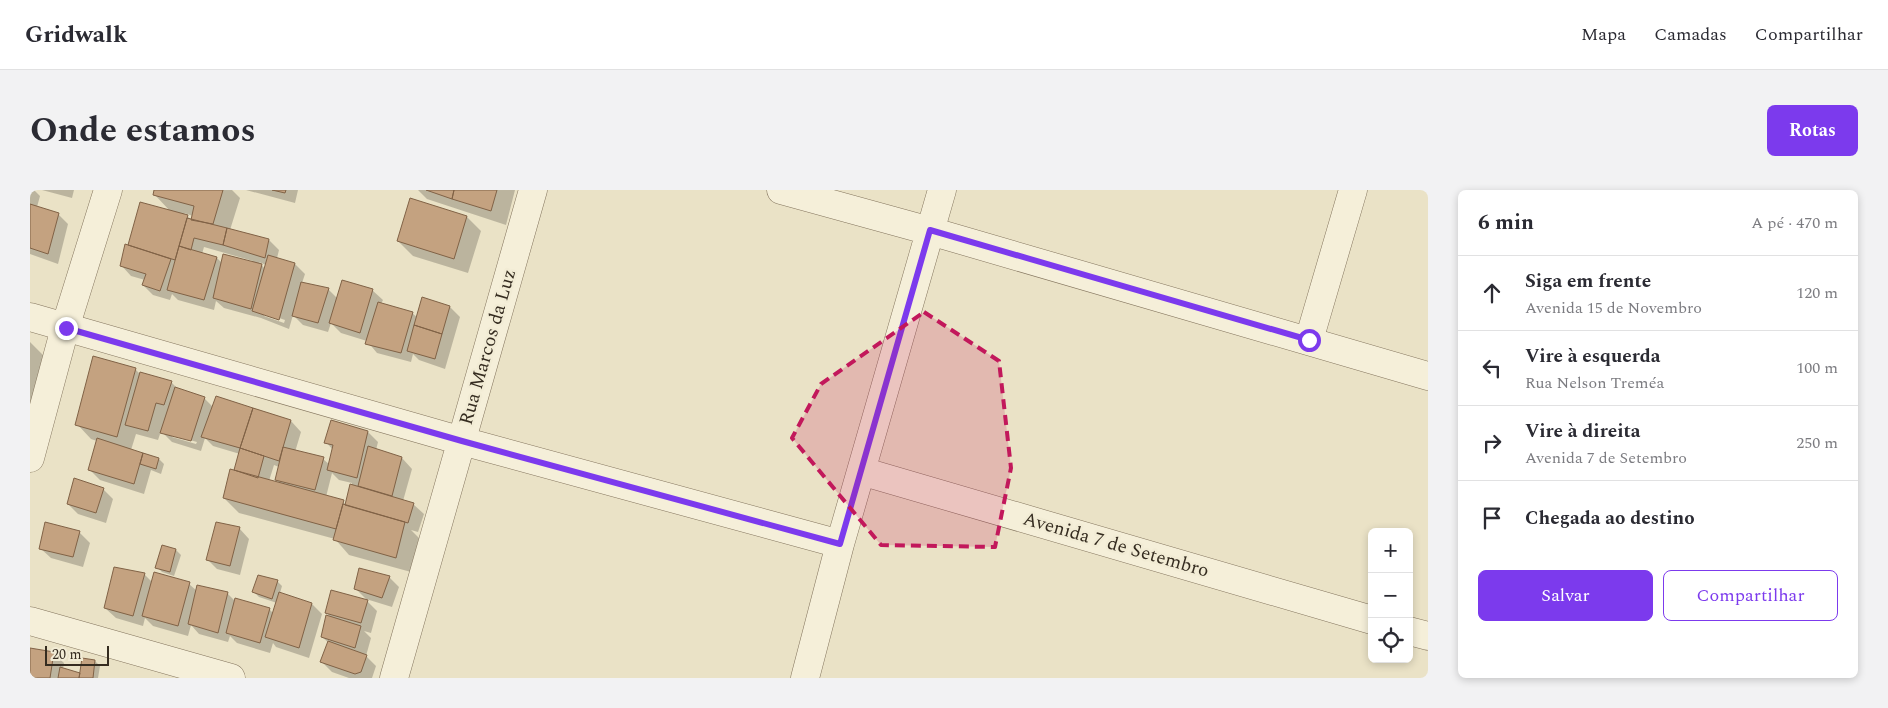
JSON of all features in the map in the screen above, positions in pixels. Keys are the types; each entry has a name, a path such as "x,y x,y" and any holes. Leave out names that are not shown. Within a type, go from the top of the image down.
{"street":[{"path":"30,458 66,328 108,190"},
{"name":"Rua Marcos da Luz","path":"394,678 533,190"},
{"path":"781,190 930,230 1428,376"},
{"path":"805,678 840,544 942,190"},
{"path":"1309,340 1354,190"},
{"path":"30,317 462,441 840,544"},
{"name":"Avenida 7 de Setembro","path":"861,471 1368,619"},
{"path":"30,621 231,678"},
{"path":"1413,632 1428,636"}],"highlighted area":[{"path":"924,312 999,361 1011,468 995,547 881,545 792,438 821,384"}],"building":[{"path":"154,190 223,190 213,224 191,220 194,206 153,195"},
{"path":"272,190 286,190 285,193"},
{"path":"426,190 454,190 452,199"},
{"path":"454,190 497,190 491,211 452,199"},
{"path":"410,198 467,216 454,259 397,241"},
{"path":"140,202 188,215 175,260 128,245"},
{"path":"30,204 59,213 48,254 30,248"},
{"path":"187,218 227,228 223,245 194,238 191,250 179,246"},
{"path":"227,228 269,239 265,258 223,245"},
{"path":"125,244 171,259 160,291 142,285 146,274 120,266"},
{"path":"179,246 217,257 204,300 167,290"},
{"path":"223,254 262,264 251,309 213,298"},
{"path":"268,255 295,263 279,320 252,311"},
{"path":"342,280 373,289 360,333 329,323"},
{"path":"301,282 329,288 318,323 292,316"},
{"path":"422,297 450,306 442,334 414,325"},
{"path":"378,302 413,312 401,353 365,344"},
{"path":"414,325 442,334 435,359 407,351"},
{"path":"93,356 136,368 117,437 75,425"},
{"path":"140,372 172,381 164,405 156,403 148,431 125,425"},
{"path":"175,387 205,397 191,441 160,433"},
{"path":"216,396 253,408 240,448 201,437"},
{"path":"253,408 291,420 279,461 240,448"},
{"path":"331,420 368,431 357,478 327,470 333,445 324,443"},
{"path":"97,438 143,453 134,484 88,470"},
{"path":"368,446 402,457 392,496 358,486"},
{"path":"283,447 324,457 315,490 275,480"},
{"path":"240,448 264,456 258,478 234,470"},
{"path":"143,453 159,458 156,469 140,464"},
{"path":"230,469 344,500 336,529 223,498"},
{"path":"74,478 104,488 96,513 67,504"},
{"path":"350,484 414,503 408,523 345,505"},
{"path":"343,504 405,522 396,558 333,540"},
{"path":"45,522 80,531 73,557 39,549"},
{"path":"216,522 240,527 230,566 206,560"},
{"path":"162,545 176,549 170,572 155,568"},
{"path":"114,567 145,573 133,616 104,608"},
{"path":"359,568 390,576 382,598 354,589"},
{"path":"154,572 190,582 178,626 142,616"},
{"path":"258,575 278,580 272,599 252,592"},
{"path":"197,585 228,592 218,633 188,624"},
{"path":"331,590 368,600 361,623 325,613"},
{"path":"279,592 312,603 299,648 265,637"},
{"path":"235,598 270,608 260,643 226,633"},
{"path":"326,615 361,626 355,648 321,637"},
{"path":"328,641 367,655 361,672 355,674 320,662"},
{"path":"30,648 54,652 50,678 30,678"},
{"path":"82,658 95,660 93,678 79,678"},
{"path":"60,667 80,673 79,678 58,678"}],"route":[{"path":"66,328 462,441 840,544 930,230 1309,340"}]}
